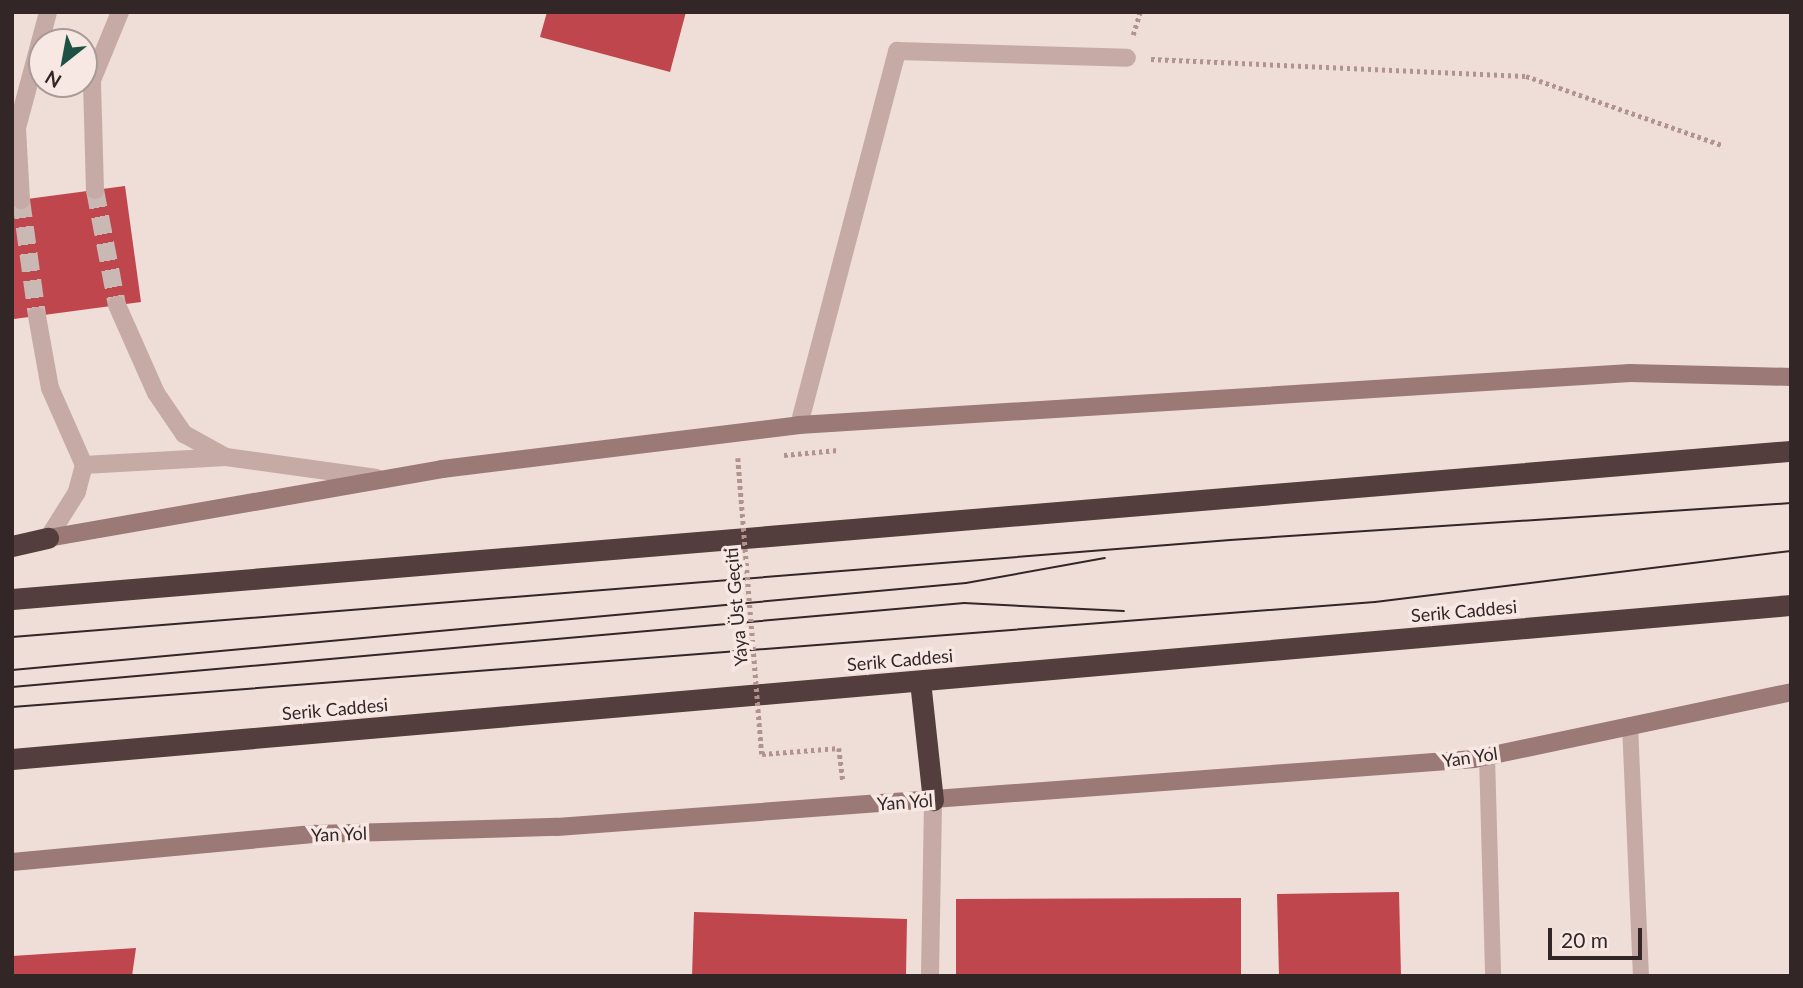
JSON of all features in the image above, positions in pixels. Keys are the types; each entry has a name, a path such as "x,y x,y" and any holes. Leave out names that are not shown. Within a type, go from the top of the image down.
{"highway":[{"path":"12,598 1791,451"},
{"path":"12,545 48,538"},
{"name":"Serik Caddesi","path":"12,759 1791,605"},
{"path":"920,681 933,800"}],"street":[{"path":"21,200 17,128 48,12"},
{"path":"96,190 92,80 120,12"},
{"path":"799,425 897,51 1127,58"},
{"path":"117,305 156,393 184,434 226,457"},
{"path":"37,316 50,388 84,465 77,492 48,538"},
{"path":"48,538 384,479 799,425 1630,373 1791,377"},
{"path":"84,465 226,457 384,479"},
{"name":"Yan Yol","path":"12,862 316,834 557,827 1486,756 1791,692"},
{"path":"930,976 933,800"}],"lane":[{"path":"1630,726 1641,976"},
{"path":"1486,756 1493,976"}],"path":[{"path":"1127,58 1526,76 1722,145"},
{"name":"Yaya Üst Geçiti","path":"738,458 762,754 839,748 845,806"}],"building":[{"path":"547,12 686,12 670,72 540,37"},
{"path":"125,186 141,302 14,319 12,201"},
{"path":"1399,892 1401,976 1279,976 1277,894"},
{"path":"1241,898 1241,976 956,976 956,899"},
{"path":"694,912 907,919 906,976 692,976"},
{"path":"136,948 132,976 12,976 12,956"}],"tunnel":[{"path":"95,190 117,305"},
{"path":"21,200 37,316"}],"tram line":[{"path":"12,637 1230,540 1791,503"},
{"path":"12,707 1375,602 1791,551"},
{"path":"12,670 966,583 1105,558"},
{"path":"12,687 964,603 1124,611"}]}
